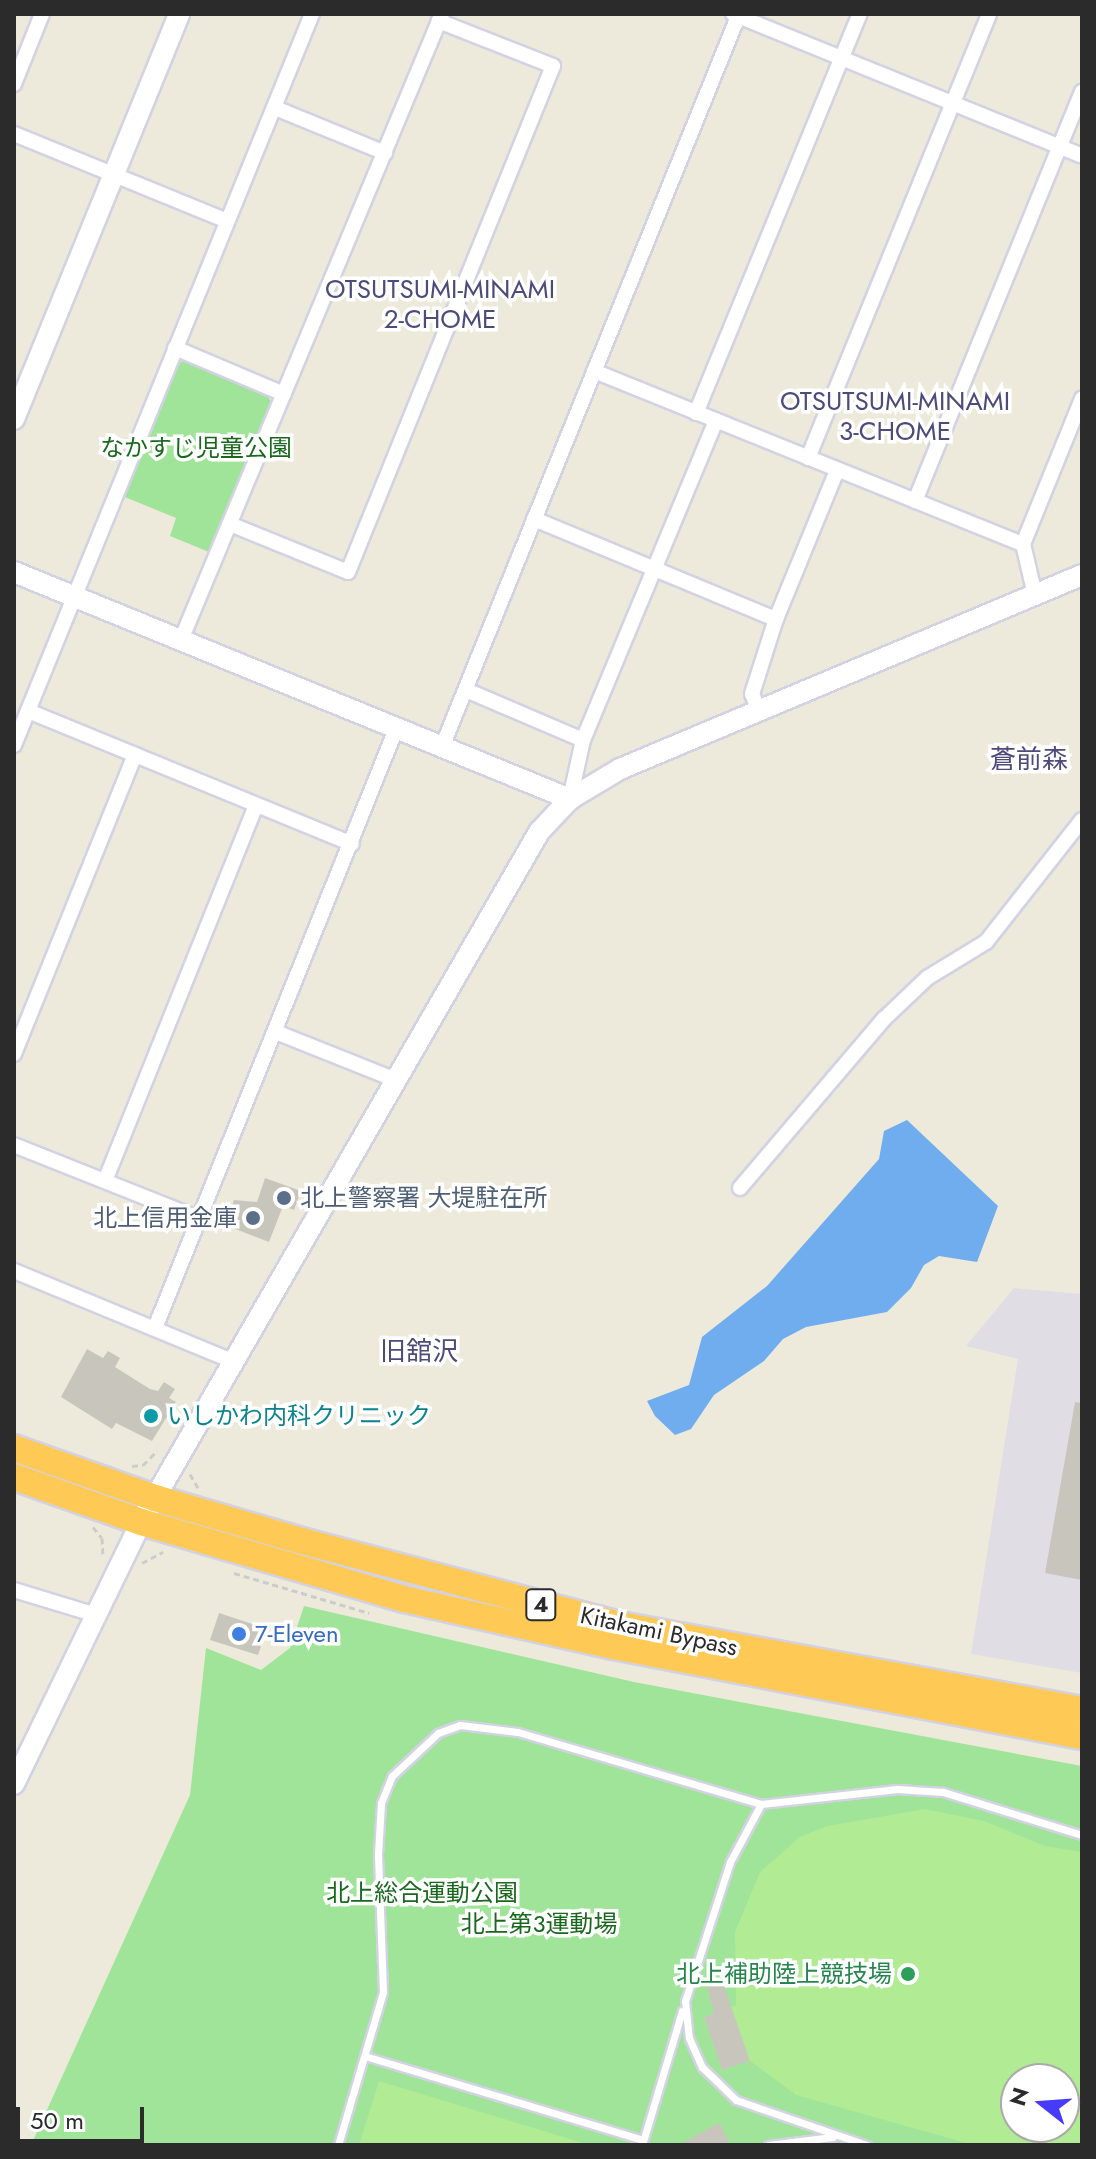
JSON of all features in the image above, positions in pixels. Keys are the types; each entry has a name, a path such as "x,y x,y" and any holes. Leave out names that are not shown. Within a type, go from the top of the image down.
{"highway":[{"name":"Kitakami Bypass","path":"14,1448 155,1498 411,1573 619,1625 1082,1710"},
{"name":"Kitakami Bypass","path":"14,1477 141,1522 404,1599 659,1656 1082,1736"}],"street":[{"path":"14,84 42,14"},
{"path":"14,419 22,378 114,175 179,14"},
{"path":"14,745 312,14"},
{"path":"696,413 860,14"},
{"path":"808,458 989,14"},
{"path":"442,747 736,15 1082,156"},
{"path":"181,640 440,18 553,66 348,572 230,524"},
{"path":"915,501 1082,92"},
{"path":"275,108 385,153"},
{"path":"14,134 227,221"},
{"path":"175,348 284,394"},
{"path":"594,371 1023,544"},
{"path":"1035,595 1023,544 1082,399"},
{"path":"570,799 583,740 657,570 716,421"},
{"path":"759,711 752,694 776,619 837,470"},
{"path":"534,519 776,619"},
{"path":"14,572 570,799"},
{"path":"14,1784 93,1614 141,1522 511,875 539,832 570,799 620,769 1082,575"},
{"path":"466,690 583,740"},
{"path":"28,711 352,844"},
{"path":"155,1328 396,729"},
{"path":"14,1054 135,754"},
{"path":"105,1181 256,805"},
{"path":"740,1188 884,1019 927,978 986,942 1082,820"},
{"path":"276,1032 396,1080"},
{"path":"14,1145 200,1219"},
{"path":"14,1271 232,1361"},
{"path":"16,1594 93,1614"}],"lane":[{"path":"338,2145 383,1992 381,1803 392,1776 438,1733 460,1725 518,1732 761,1804 897,1789 943,1792 1082,1835"},
{"path":"365,2056 642,2143 730,1862 761,1804"},
{"path":"685,2001 689,2038 702,2067 718,2085 759,2111 867,2145"},
{"path":"768,2145 808,2136 843,2137"}],"path":[{"path":"189,1470 203,1495"},
{"path":"82,1523 102,1538 102,1560"}],"shaded area":[{"path":"1014,1288 1082,1294 1082,1673 971,1654 1018,1359 966,1346"}],"green space":[{"name":"なかすじ児童公園","path":"187,360 267,394 271,402 209,552 170,536 176,518 120,495 174,364"},
{"name":"北上総合運動公園","path":"304,1606 634,1682 1082,1766 1082,2145 31,2145 190,1795 206,1648 261,1670 290,1648"},
{"name":"北上補助陸上競技場","path":"925,1809 984,1821 1045,1846 1082,1852 1082,2145 973,2145 796,2095 750,2061 722,2070 704,2017 736,2005 735,1932 760,1872 800,1837 827,1826"},
{"path":"379,2081 590,2145 359,2145"}],"water":[{"path":"907,1120 998,1206 977,1262 939,1256 924,1265 911,1288 887,1312 806,1327 783,1339 764,1361 714,1395 691,1429 675,1435 655,1416 647,1401 689,1385 702,1337 767,1286 879,1159 884,1131"}],"building":[{"name":"北上信用金庫","path":"265,1178 301,1191 294,1210 283,1206 269,1242 225,1225 234,1200 257,1202"},
{"path":"87,1349 103,1358 108,1351 120,1358 115,1367 150,1389 158,1391 164,1382 175,1389 169,1398 176,1402 152,1441 116,1423 112,1429 61,1397"},
{"path":"1075,1402 1082,1403 1082,1580 1045,1573"},
{"name":"7-Eleven","path":"219,1613 267,1629 258,1655 210,1640"},
{"path":"723,1983 750,2061 722,2070 704,2017 714,2013 707,1988"},
{"path":"719,2123 729,2141 721,2145 679,2145"}],"place":[{"name":"北上警察署 大堤駐在所","path":"284,1198"},
{"name":"北上信用金庫","path":"253,1218"},
{"name":"いしかわ内科クリニック","path":"151,1416"},
{"name":"7-Eleven","path":"239,1634"},
{"name":"北上補助陸上競技場","path":"908,1974"}],"district":[{"name":"OTSUTSUMI-MINAMI 2-CHOME","path":"440,305"},
{"name":"OTSUTSUMI-MINAMI 3-CHOME","path":"895,417"},
{"name":"蒼前森","path":"1029,760"},
{"name":"旧舘沢","path":"419,1352"}],"park label":[{"name":"北上第3運動場","path":"539,1924"}]}
